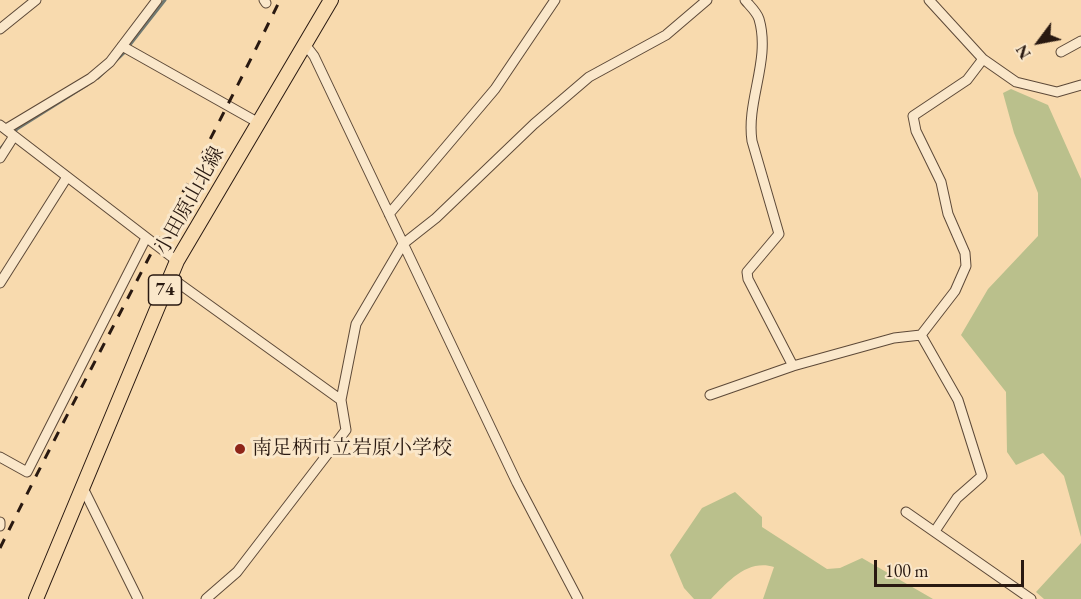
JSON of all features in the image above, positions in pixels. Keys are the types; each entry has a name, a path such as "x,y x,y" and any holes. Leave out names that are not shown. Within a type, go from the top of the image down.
{"main road":[{"name":"小田原山北線","path":"36,599 177,261 331,0"}],"street":[{"path":"0,29 36,0"},
{"path":"158,0 110,62 91,78 3,127 177,261"},
{"path":"389,214 495,89 555,0"},
{"path":"206,599 237,572 346,430 341,400 356,324 403,244 436,218 534,124 589,77 666,35 707,0"},
{"path":"745,0 759,17 762,43 761,69 750,129 779,234 747,272 747,279 793,366"},
{"path":"929,0 983,59 1016,82 1058,92 1081,84"},
{"path":"1061,52 1081,41"},
{"path":"304,43 314,56 517,483 578,599"},
{"path":"122,46 257,122"},
{"path":"710,395 793,366 894,338 921,335 955,291 966,266 965,253 948,214 941,182 916,131 913,116 967,80 983,59"},
{"path":"0,158 14,136"},
{"path":"0,283 67,177"},
{"path":"0,457 27,472 146,238"},
{"path":"170,278 341,400"},
{"path":"921,335 958,400 982,476 957,498 934,531"},
{"path":"83,488 138,599"},
{"path":"906,512 1031,599"},
{"path":"214,593 223,599"}],"green space":[{"path":"1011,89 1048,105 1081,179 1081,537 1064,476 1043,453 1016,465 1007,452 1006,392 961,335 988,289 1038,236 1038,193 1014,133 1003,93"},
{"path":"735,492 762,517 762,527 827,569 840,568 862,558 933,599 763,599 774,567 764,565 755,566 739,574 711,599 694,599 684,588 670,555 702,508"},
{"path":"1081,543 1081,599 1044,599 1036,592"}],"waterway":[{"path":"129,46 165,0"},
{"path":"98,78 125,52"},
{"path":"0,149 17,129 87,85"}],"railway":[{"path":"0,548 280,0"}],"place":[{"name":"南足柄市立岩原小学校","path":"240,449"}]}
